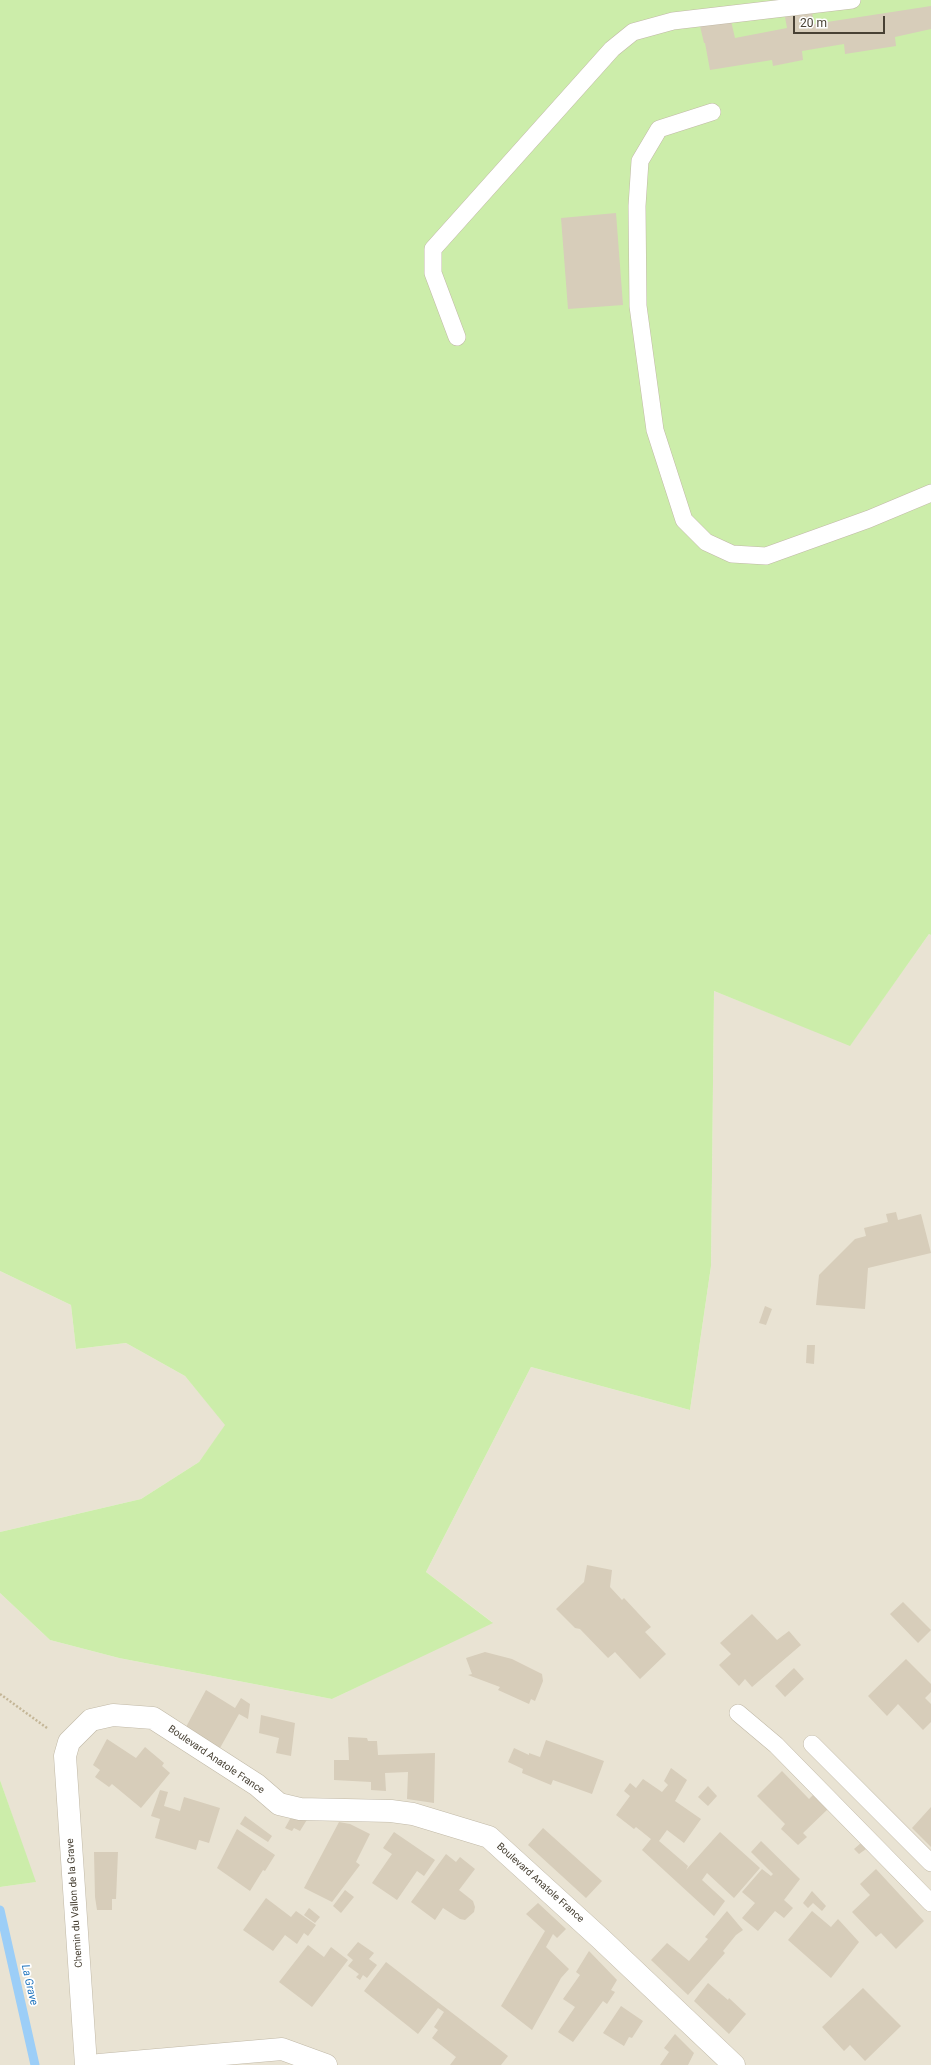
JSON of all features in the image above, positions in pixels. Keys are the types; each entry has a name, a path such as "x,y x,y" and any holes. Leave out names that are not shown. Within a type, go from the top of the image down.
{"street":[{"name":"Boulevard Anatole France","path":"69,1742 91,1720 113,1715 152,1718 257,1785 279,1804 300,1809 391,1811 413,1814 489,1837 601,1939 734,2065"},
{"name":"Chemin du Vallon de la Grave","path":"69,1742 65,1756 86,2065"},
{"path":"100,2065 282,2049 326,2065"}],"lane":[{"path":"457,337 433,273 433,249 612,49 633,32 674,21 852,0"},
{"path":"712,112 660,129 640,161 637,206 638,306 655,430 684,520 706,542 732,554 766,556 869,519 931,493"},
{"path":"738,1713 776,1745 931,1903"},
{"path":"812,1744 931,1863"}],"path":[{"path":"0,1694 69,1742"}],"shaded area":[{"path":"929,934 931,935 931,2065 0,2065 0,1887 35,1882 0,1780 0,1593 50,1640 119,1658 332,1699 492,1622 426,1572 531,1367 690,1410 711,1266 714,991 850,1045"},
{"path":"0,1271 71,1305 76,1349 126,1343 185,1376 226,1425 199,1462 141,1499 0,1532"}],"green space":[{"path":"0,0 931,0 931,935 929,934 850,1046 714,991 711,1266 690,1410 531,1367 426,1572 493,1623 332,1699 119,1658 50,1640 0,1593 0,1532 141,1499 199,1462 225,1425 185,1376 126,1343 76,1349 71,1305 0,1271"},
{"path":"0,1780 36,1882 0,1887"}],"building":[{"path":"931,6 931,29 895,37 896,46 845,54 844,44 802,51 803,60 773,66 772,60 710,70 700,26 731,21 735,38 787,28 785,17 812,12 814,24"},
{"path":"616,213 623,305 568,309 561,218"},
{"path":"896,1212 898,1220 921,1214 931,1253 868,1268 865,1309 816,1305 819,1275 855,1239 866,1236 864,1228 888,1222 886,1214"},
{"path":"765,1306 772,1309 766,1325 759,1323"},
{"path":"807,1345 815,1345 814,1364 806,1363"},
{"path":"587,1565 612,1570 610,1587 622,1600 624,1598 651,1627 645,1632 666,1654 640,1679 615,1652 608,1658 580,1629 575,1628 556,1609 584,1582"},
{"path":"903,1602 931,1630 918,1643 890,1614"},
{"path":"752,1614 777,1640 789,1631 801,1645 752,1687 745,1679 739,1686 719,1665 731,1654 720,1643"},
{"path":"485,1652 512,1659 542,1674 543,1681 535,1701 531,1699 529,1704 498,1690 500,1687 468,1675 472,1674 466,1658"},
{"path":"906,1659 931,1684 931,1692 925,1698 931,1704 931,1722 923,1730 898,1704 887,1716 868,1696"},
{"path":"794,1668 804,1679 785,1697 775,1686"},
{"path":"206,1690 235,1708 241,1698 250,1704 248,1719 239,1714 220,1748 186,1727"},
{"path":"261,1715 295,1723 291,1756 276,1753 279,1738 259,1733"},
{"path":"348,1737 367,1738 368,1741 377,1741 378,1755 435,1753 434,1803 407,1799 408,1772 385,1773 386,1791 371,1790 371,1782 334,1780 334,1760 349,1760"},
{"path":"107,1739 136,1758 145,1747 164,1763 162,1766 170,1773 141,1808 112,1784 109,1787 95,1777 100,1770 93,1765"},
{"path":"546,1740 604,1761 592,1794 553,1780 551,1785 522,1773 523,1769 508,1762 514,1748 529,1755 529,1753 540,1757"},
{"path":"671,1768 687,1780 675,1801 701,1819 684,1843 667,1830 659,1841 688,1866 686,1870 720,1832 760,1868 734,1898 707,1873 702,1880 725,1901 714,1916 642,1850 651,1839 636,1827 634,1829 616,1815 630,1796 624,1791 630,1783 636,1788 643,1779 662,1792 668,1785 664,1781"},
{"path":"782,1771 809,1799 814,1794 829,1808 803,1833 807,1837 798,1845 781,1829 785,1824 757,1796"},
{"path":"708,1786 717,1796 708,1806 698,1797"},
{"path":"160,1790 168,1792 164,1806 180,1811 184,1797 220,1808 209,1843 199,1840 196,1850 155,1838 160,1819 151,1816"},
{"path":"931,1807 931,1847 912,1828"},
{"path":"245,1816 272,1836 268,1842 240,1824"},
{"path":"308,1818 300,1831 294,1828 292,1831 285,1828 290,1819"},
{"path":"339,1822 350,1824 370,1834 356,1862 360,1865 332,1902 304,1888"},
{"path":"543,1828 602,1881 586,1898 528,1845"},
{"path":"237,1829 275,1855 265,1871 263,1870 250,1891 217,1868"},
{"path":"394,1832 435,1860 424,1876 417,1871 397,1900 372,1883 392,1854 383,1848"},
{"path":"761,1841 800,1879 784,1900 793,1908 784,1918 775,1911 758,1931 742,1918 755,1903 742,1892 762,1869 771,1876 773,1874 751,1852"},
{"path":"861,1843 866,1849 859,1854 854,1849"},
{"path":"94,1852 118,1852 116,1899 112,1899 112,1910 97,1910 95,1897"},
{"path":"446,1854 456,1862 460,1857 475,1869 459,1890 473,1901 475,1907 474,1912 465,1920 460,1919 443,1908 435,1920 411,1902"},
{"path":"876,1869 924,1921 896,1949 881,1933 876,1937 852,1912 870,1895 860,1884"},
{"path":"345,1890 354,1897 341,1913 333,1906"},
{"path":"812,1891 826,1906 822,1911 813,1903 808,1908 803,1903"},
{"path":"266,1898 291,1917 296,1911 316,1925 308,1936 304,1933 297,1944 285,1935 273,1951 243,1930"},
{"path":"538,1903 566,1929 557,1938 553,1934 546,1947 569,1969 561,1978 532,2030 501,2006 545,1931 526,1914"},
{"path":"309,1908 320,1917 315,1923 304,1915"},
{"path":"727,1911 743,1930 736,1935 723,1951 725,1953 688,1995 651,1960 667,1943 689,1961 708,1939 705,1937"},
{"path":"812,1911 831,1927 838,1919 859,1942 831,1978 788,1940"},
{"path":"358,1942 374,1953 369,1959 377,1965 367,1978 363,1975 360,1980 356,1977 359,1974 348,1966 353,1960 347,1955"},
{"path":"308,1945 324,1957 331,1947 348,1960 312,2007 279,1982"},
{"path":"589,1951 617,1980 611,1990 615,1992 607,2004 603,2001 573,2042 558,2032 575,2007 563,1999 580,1975 576,1972"},
{"path":"386,1962 508,2056 501,2065 450,2065 456,2057 432,2038 438,2030 434,2027 444,2012 438,2008 418,2034 364,1991"},
{"path":"708,1983 728,2000 729,1998 746,2014 729,2034 694,2001"},
{"path":"863,1988 901,2026 865,2061 850,2045 844,2051 822,2027"},
{"path":"621,2006 643,2021 632,2038 629,2037 624,2046 603,2033"},
{"path":"675,2034 694,2053 688,2065 660,2065 669,2052 664,2048"}],"waterway":[{"name":"La Grave","path":"0,1910 35,2065"}]}
